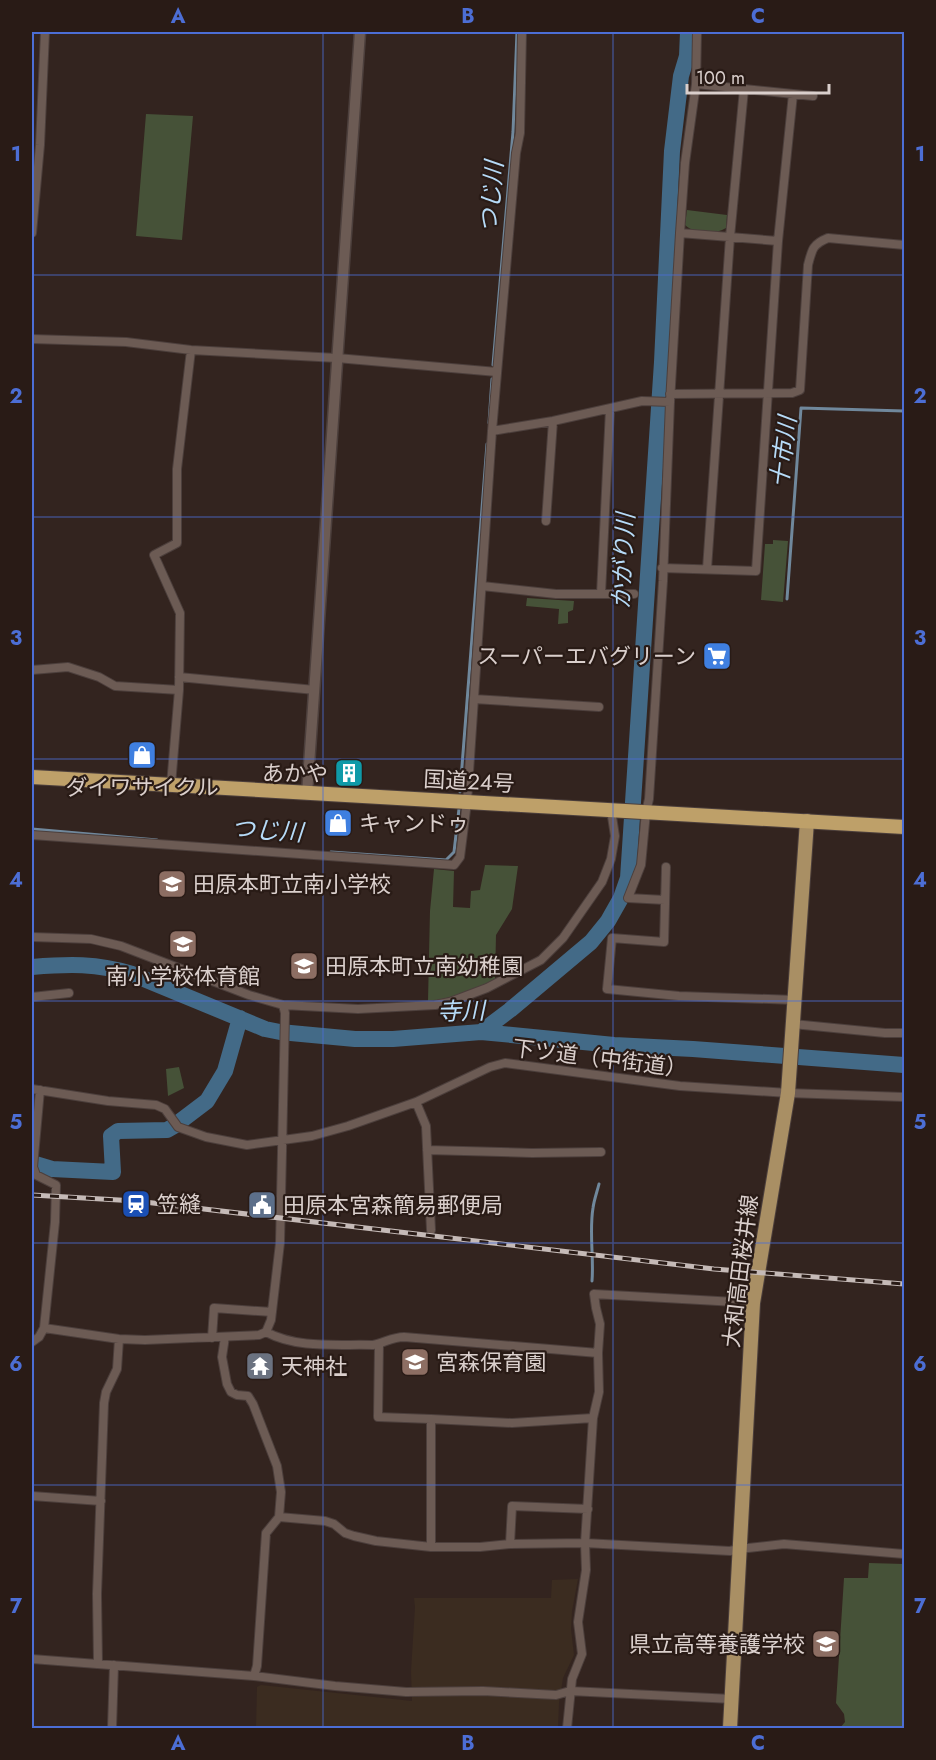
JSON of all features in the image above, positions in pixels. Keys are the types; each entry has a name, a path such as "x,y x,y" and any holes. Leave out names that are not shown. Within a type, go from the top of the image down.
{"highway":[{"name":"国道24号","path":"32,777 904,827"}],"main road":[{"name":"大和高田桜井線","path":"730,1728 753,1303 788,1090 807,821"}],"street":[{"path":"32,233 40,145 45,32"},
{"path":"306,794 360,32"},
{"path":"32,835 454,865 460,857 467,802 492,431 516,153 520,133 522,32"},
{"path":"665,900 628,898 641,865 644,812 649,799 663,581 668,399 685,162 696,84 697,32"},
{"path":"696,84 813,96"},
{"path":"707,569 730,237 744,89"},
{"path":"662,568 756,571 778,241 793,94"},
{"path":"680,233 778,241"},
{"path":"492,431 553,421 642,401 718,393 792,393 800,390 808,265 812,250 819,242 828,238 904,245"},
{"path":"32,339 126,342 191,350 337,358 497,372"},
{"path":"171,785 179,690 180,614 154,555 177,543 177,469 191,350"},
{"path":"601,594 610,409"},
{"path":"546,521 553,421"},
{"path":"482,586 556,594 634,594"},
{"path":"32,670 68,667 99,677 115,686 179,690"},
{"path":"179,676 315,690"},
{"path":"474,699 598,707"},
{"path":"32,937 91,939 121,946 284,1009 358,1009 435,1005 450,1002 487,988 541,960 563,938 602,882 611,859 615,836 614,810"},
{"path":"666,867 664,942 612,938 607,989 679,996 795,1000"},
{"path":"32,997 69,993"},
{"path":"44,1328 119,1339 145,1340 259,1335 266,1332 271,1320 282,1213 284,1009"},
{"path":"793,1027 904,1033"},
{"name":"下ツ道（中街道）","path":"36,1089 156,1106 165,1109 178,1127 206,1137 247,1145 281,1141 348,1126 416,1102 505,1063 680,1086 904,1097"},
{"path":"32,1342 39,1337 44,1328 57,1191 56,1185 36,1175 33,1167 36,1089"},
{"path":"416,1102 426,1126 431,1230"},
{"path":"427,1150 601,1152"},
{"path":"567,1728 572,1679 582,1654 578,1622 585,1580 593,1418 598,1392 600,1324 594,1294 753,1303"},
{"path":"212,1338 214,1308 272,1312"},
{"path":"266,1332 280,1340 295,1343 373,1345 393,1337 404,1337 598,1353"},
{"path":"225,1337 222,1357 227,1384 231,1392 248,1396 253,1404 278,1466 281,1492 279,1517 266,1533 257,1666 254,1676"},
{"path":"98,1664 97,1594 104,1403 106,1392 117,1369 119,1339"},
{"path":"379,1344 378,1417 512,1423 593,1418"},
{"path":"431,1419 431,1547"},
{"path":"32,1496 100,1501"},
{"path":"510,1544 512,1506 588,1509"},
{"path":"279,1517 325,1521 354,1536 376,1541 431,1547 585,1544 730,1551 784,1545 904,1554"},
{"path":"32,1659 254,1676 406,1692 483,1691 556,1695 570,1691 732,1699"},
{"path":"112,1728 114,1665"}],"shaded area":[{"path":"578,1579 571,1629 574,1655 563,1678 558,1728 256,1728 257,1687 261,1685 412,1701 414,1598 551,1598 552,1580"}],"green space":[{"path":"146,114 193,116 182,240 136,236"},
{"path":"687,210 727,215 726,228 699,232 689,228 685,225"},
{"path":"773,540 788,541 783,602 761,600 765,544 773,544"},
{"path":"527,598 574,601 573,610 568,612 568,623 558,624 559,609 526,606"},
{"path":"485,865 518,866 512,909 496,935 495,981 454,996 428,1001 430,911 434,869 454,871 453,907 470,908 471,891 480,890"},
{"path":"179,1067 184,1088 168,1096 166,1069"},
{"path":"869,1563 904,1564 904,1728 840,1728 845,1722 844,1714 836,1703 844,1578 868,1578"}],"waterway":[{"name":"つじ川","path":"493,365 513,132 517,32"},
{"name":"かがり川","path":"481,1032 591,942 608,921 621,898 628,878 662,362 672,151 681,76 687,56 688,32"},
{"name":"つじ川","path":"489,423 492,379"},
{"name":"十市川","path":"787,599 801,408 904,411"},
{"name":"つじ川","path":"460,792 487,444"},
{"name":"つじ川","path":"331,852 446,860 454,852 459,809"},
{"name":"つじ川","path":"32,829 157,840"},
{"name":"寺川","path":"32,967 82,965 119,970 265,1029 280,1032 355,1039 393,1039 481,1032 614,1045 904,1065"},
{"path":"32,1163 52,1169 113,1172 111,1136 118,1131 167,1130 207,1101 225,1071 240,1018"},
{"path":"592,1281 592,1217 599,1184"}],"railway":[{"path":"32,1195 136,1201 714,1269 904,1284"}],"place":[{"name":"スーパーエバグリーン","path":"717,656"},
{"name":"ダイワサイクル","path":"142,755"},
{"name":"あかや","path":"349,773"},
{"name":"キャンドゥ","path":"338,823"},
{"name":"田原本町立南小学校","path":"172,884"},
{"name":"南小学校体育館","path":"183,944"},
{"name":"田原本町立南幼稚園","path":"304,966"},
{"name":"笠縫","path":"136,1204"},
{"name":"田原本宮森簡易郵便局","path":"262,1205"},
{"name":"宮森保育園","path":"415,1362"},
{"name":"天神社","path":"260,1366"},
{"name":"県立高等養護学校","path":"826,1644"}]}
